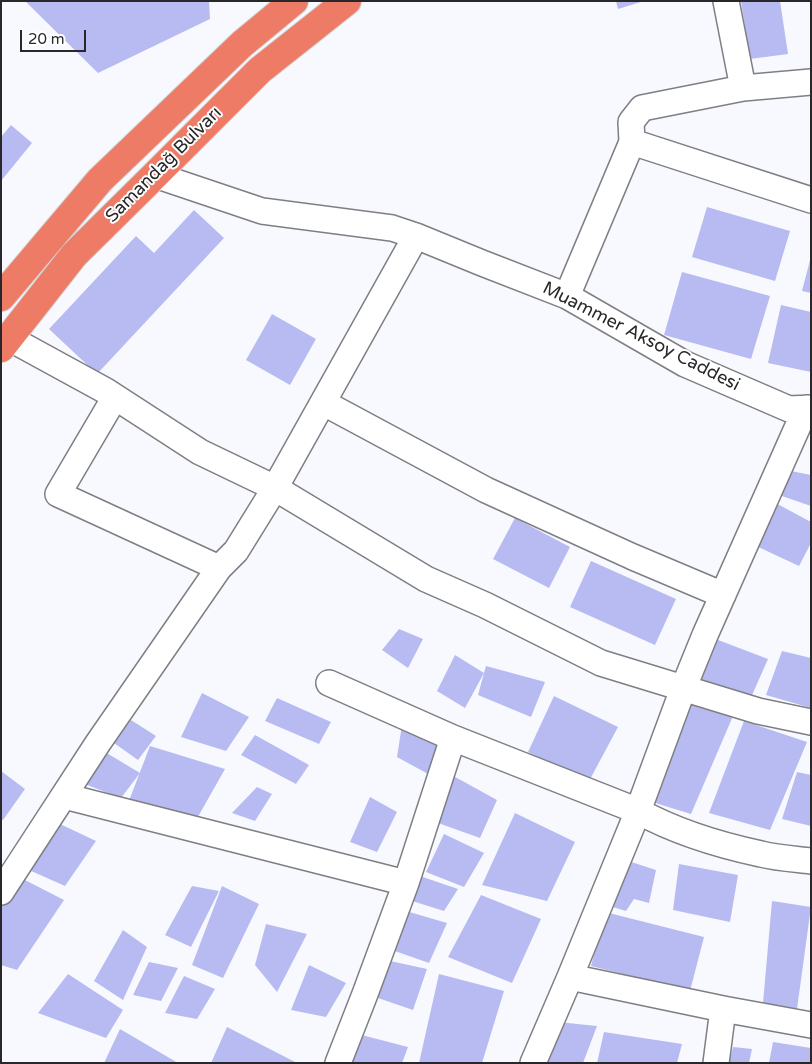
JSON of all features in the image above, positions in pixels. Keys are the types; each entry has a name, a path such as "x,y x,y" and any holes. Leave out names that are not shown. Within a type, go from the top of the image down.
{"highway":[{"name":"Samandağ Bulvarı","path":"1,296 100,180 242,44 294,1"},
{"name":"Samandağ Bulvarı","path":"5,343 74,255 260,70 347,1"}],"street":[{"path":"726,1 743,88"},
{"path":"567,296 632,142 631,122 642,108 743,88 811,82"},
{"path":"632,142 811,200"},
{"name":"Muammer Aksoy Caddesi","path":"155,176 262,211 392,228 416,236 482,264 567,296 685,364 788,409 809,408"},
{"path":"1,892 98,743 220,568 236,551 275,488 416,236"},
{"path":"5,343 115,396 200,452 275,488 426,579 485,605 601,663 758,711 811,722"},
{"path":"115,396 58,494 220,568"},
{"path":"324,402 486,490 723,595"},
{"path":"533,1063 638,811 683,689 723,595 809,408"},
{"path":"330,683 453,738 638,811 661,824 704,839 762,855 811,861"},
{"path":"338,1063 366,994 406,883 453,738"},
{"path":"64,796 406,883"},
{"path":"570,977 811,1025"},
{"path":"716,1063 723,1009"}],"building":[{"path":"25,1 209,1 210,19 98,73"},
{"path":"616,1 641,1 641,2 618,9"},
{"path":"741,1 780,1 788,54 750,59"},
{"path":"11,125 32,143 1,181 1,137"},
{"path":"707,207 790,231 775,281 692,257"},
{"path":"194,210 224,238 97,374 49,329 136,236 154,253"},
{"path":"811,260 811,293 802,291"},
{"path":"682,272 770,296 751,359 664,335"},
{"path":"781,305 811,312 811,372 768,363"},
{"path":"272,314 316,339 290,385 246,360"},
{"path":"786,470 811,475 811,506 776,494"},
{"path":"768,499 811,522 811,543 799,566 754,545"},
{"path":"515,518 570,547 549,588 493,559"},
{"path":"591,561 676,599 655,645 570,607"},
{"path":"399,629 423,639 408,668 382,650"},
{"path":"705,635 768,659 749,702 693,680"},
{"path":"782,651 811,658 811,708 766,695"},
{"path":"455,655 484,673 465,708 437,691"},
{"path":"486,666 545,682 531,717 478,695"},
{"path":"202,693 249,717 226,751 181,737"},
{"path":"554,696 618,727 588,783 528,752"},
{"path":"277,698 331,722 319,744 265,721"},
{"path":"684,701 733,716 691,814 652,802"},
{"path":"131,720 156,736 138,760 114,743"},
{"path":"744,721 807,742 770,830 709,813"},
{"path":"402,725 443,743 430,775 397,757"},
{"path":"255,735 309,765 296,784 241,755"},
{"path":"150,746 225,769 195,822 127,806"},
{"path":"105,752 140,773 121,798 82,783"},
{"path":"1,771 25,789 3,820 1,819"},
{"path":"797,772 811,775 811,826 782,819"},
{"path":"448,773 497,800 480,838 427,819"},
{"path":"257,787 272,794 255,821 232,813"},
{"path":"370,797 397,812 377,852 350,842"},
{"path":"515,813 575,842 547,901 482,885"},
{"path":"60,824 96,841 65,886 29,870"},
{"path":"444,834 484,853 464,887 426,872"},
{"path":"625,860 656,870 649,903 634,899 626,911 609,906"},
{"path":"679,864 738,875 730,922 673,910"},
{"path":"420,876 458,889 444,911 409,900"},
{"path":"21,878 64,900 17,970 1,965 1,908"},
{"path":"192,886 219,891 191,947 165,935"},
{"path":"222,886 259,904 223,978 192,965"},
{"path":"481,895 541,919 512,983 448,957"},
{"path":"772,901 811,907 797,1009 763,1003"},
{"path":"406,911 447,923 429,963 392,950"},
{"path":"605,912 704,937 690,991 591,966"},
{"path":"266,924 307,934 277,992 255,965"},
{"path":"123,930 147,947 123,1000 94,981"},
{"path":"390,961 427,969 413,1010 378,998"},
{"path":"149,962 178,968 161,1001 133,995"},
{"path":"309,965 346,983 326,1017 291,1010"},
{"path":"68,974 123,1010 106,1038 38,1013"},
{"path":"439,974 504,991 482,1063 419,1063"},
{"path":"184,976 215,989 197,1019 165,1013"},
{"path":"558,1022 597,1026 583,1063 543,1063"},
{"path":"227,1027 297,1063 211,1063"},
{"path":"120,1029 178,1063 104,1063"},
{"path":"350,1032 408,1047 402,1063 344,1063"},
{"path":"604,1032 682,1044 677,1063 597,1063"},
{"path":"773,1042 811,1048 811,1063 769,1063"},
{"path":"733,1047 752,1049 749,1063 729,1063"}]}
